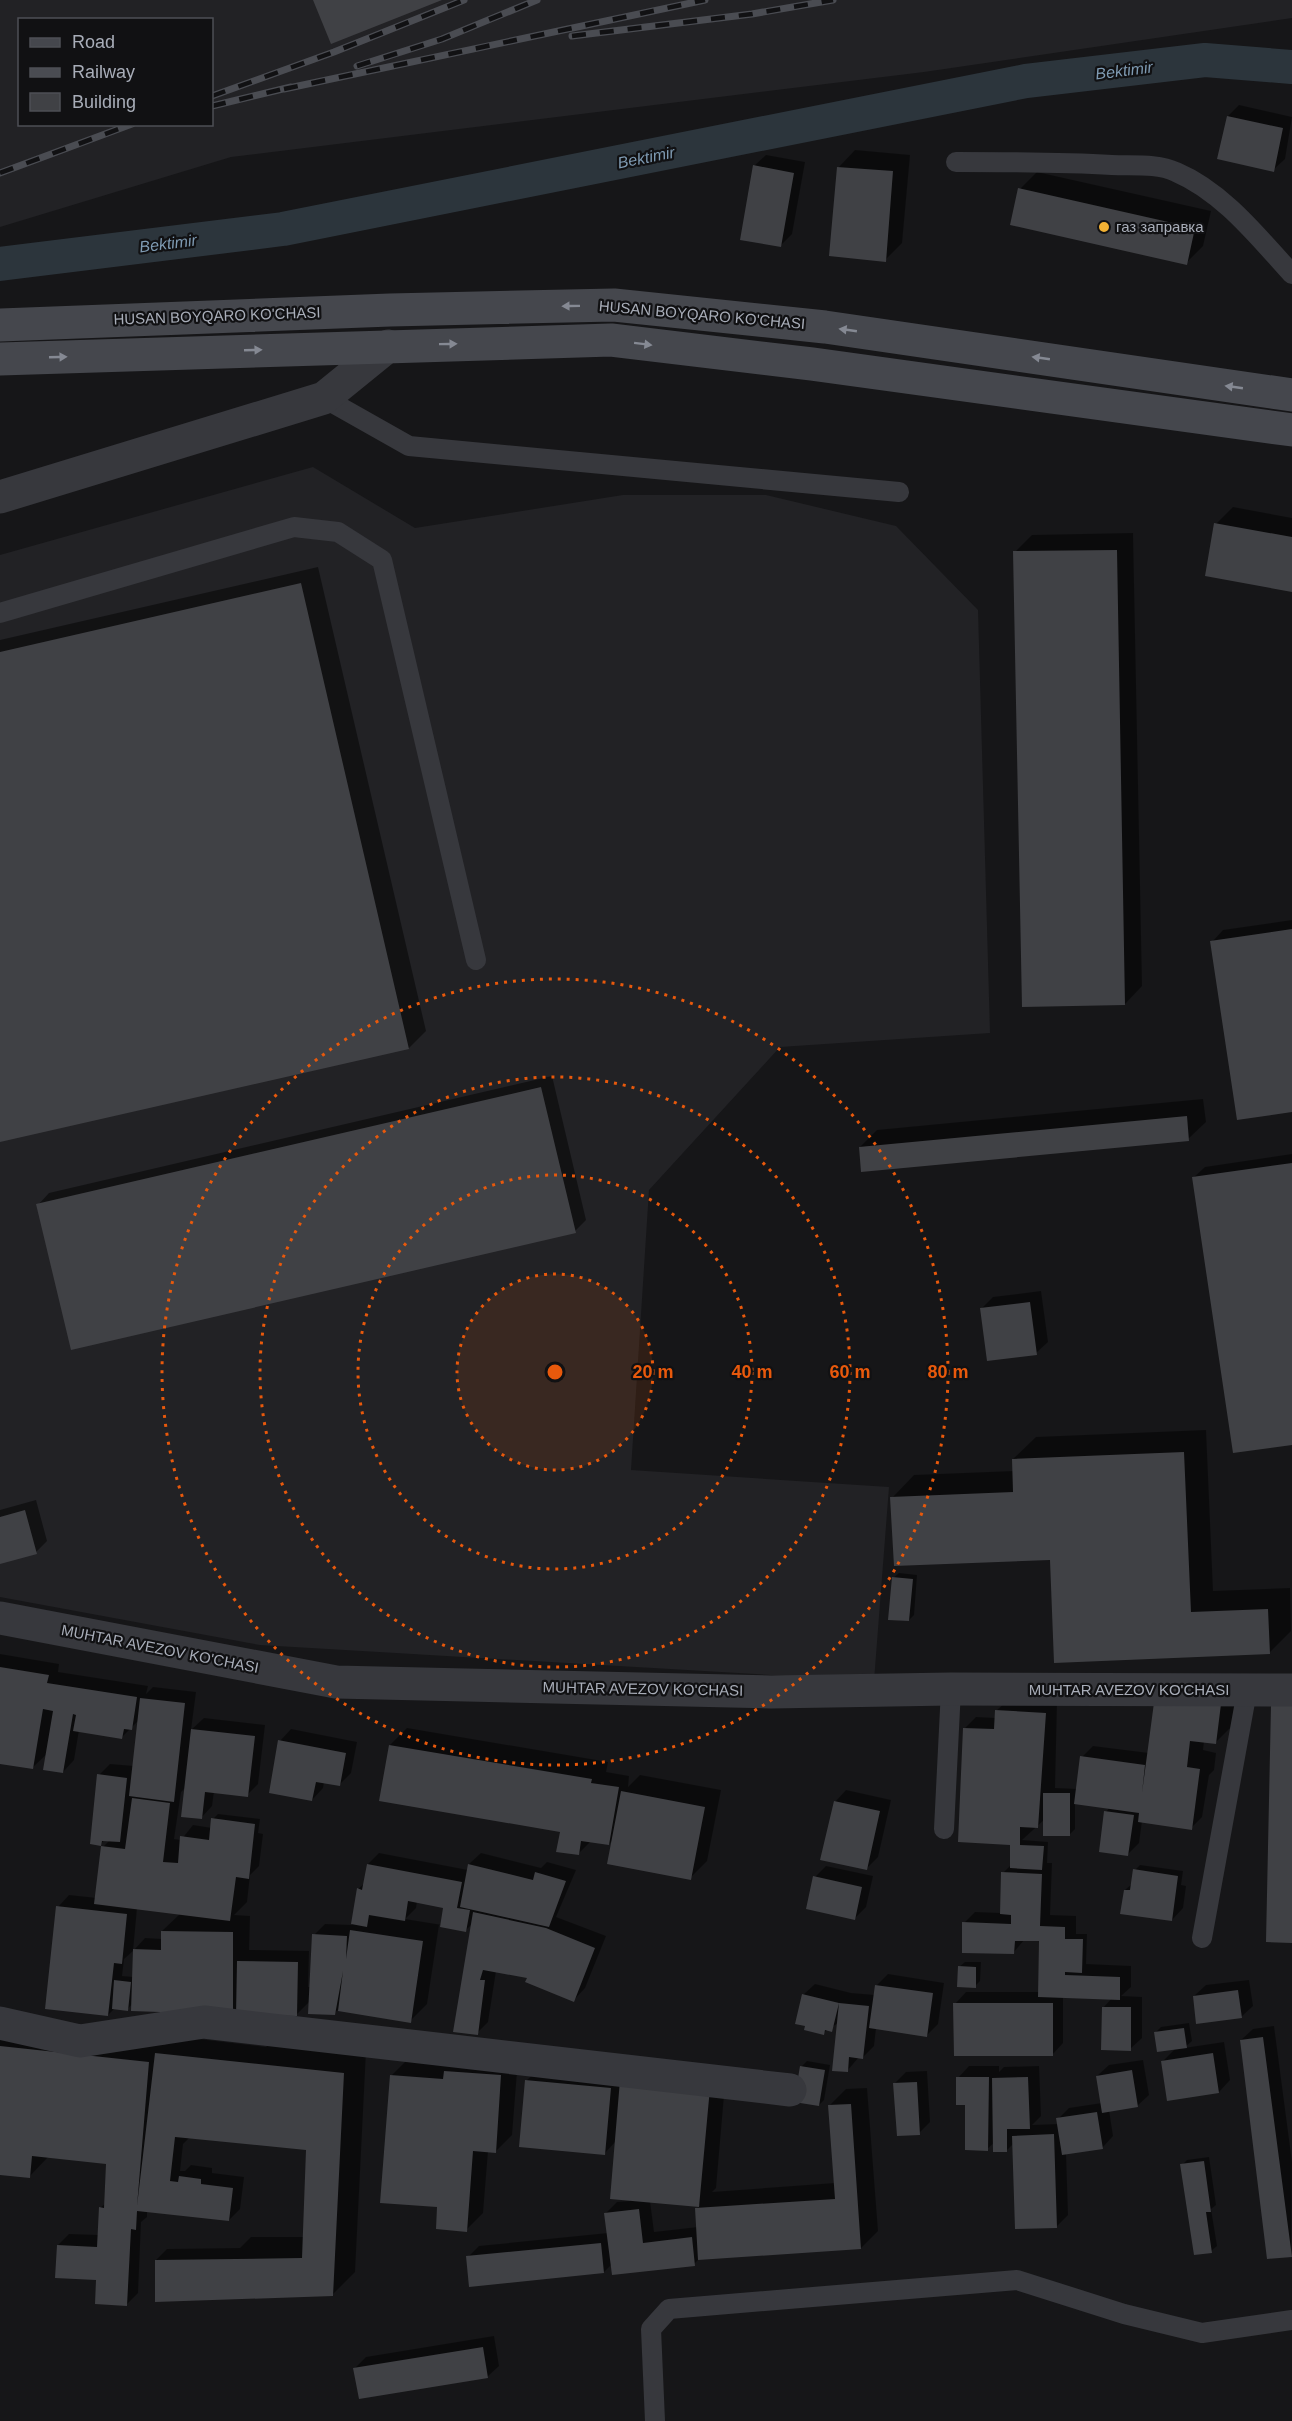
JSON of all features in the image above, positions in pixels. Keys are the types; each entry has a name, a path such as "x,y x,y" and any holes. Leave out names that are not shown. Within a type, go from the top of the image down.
{"main road":[{"name":"HUSAN BOYQARO KO'CHASI","path":"0,325 390,310 614,305 825,327 1292,395"},
{"path":"0,359 612,340 824,366 1292,430"}],"street":[{"path":"0,497 324,398 388,346"},
{"name":"MUHTAR AVEZOV KO'CHASI","path":"0,1618 336,1682 771,1692 951,1689 1292,1690"},
{"path":"0,2023 80,2041 204,2022 790,2090"}],"lane":[{"path":"956,162 1063,162 1153,166 1173,171 1196,182 1217,198 1249,227 1292,274"},
{"path":"324,398 409,446 899,492"},
{"path":"0,613 294,527 338,532 382,560 476,960"},
{"path":"944,1829 951,1689"},
{"path":"1202,1938 1247,1691"},
{"path":"655,2421 651,2329 669,2309 1017,2280 1124,2314 1202,2334 1292,2320"}],"shaded area":[{"path":"0,0 1292,0 1292,18 924,72 231,157 0,227"},
{"path":"313,467 415,528 623,495 766,495 896,526 978,610 990,1033 780,1047 649,1190 631,1470 889,1487 874,1681 260,1645 0,1597 0,555"}],"building":[{"path":"313,0 442,0 331,44"},
{"path":"1227,116 1283,128 1274,172 1217,159"},
{"path":"753,165 794,173 781,247 740,240"},
{"path":"837,167 893,171 886,262 829,256"},
{"path":"1018,188 1195,228 1187,265 1010,225"},
{"path":"1214,523 1292,537 1292,592 1205,576"},
{"path":"1117,550 1125,1005 1022,1007 1013,551"},
{"path":"301,583 409,1049 0,1142 0,652"},
{"path":"1292,929 1292,1112 1237,1120 1210,941"},
{"path":"541,1087 576,1233 71,1350 36,1204"},
{"path":"1187,1116 1189,1141 861,1172 859,1147"},
{"path":"1292,1163 1292,1445 1233,1453 1192,1177"},
{"path":"1030,1302 1037,1355 987,1361 980,1308"},
{"path":"1184,1452 1191,1612 1268,1609 1270,1654 1054,1663 1050,1560 894,1566 890,1497 1013,1492 1012,1459"},
{"path":"25,1510 37,1554 0,1564 0,1517"},
{"path":"892,1577 913,1579 909,1621 888,1620"},
{"path":"0,1667 49,1675 47,1683 137,1697 132,1730 124,1729 122,1739 73,1731 76,1715 73,1714 63,1773 43,1770 53,1711 43,1709 33,1769 0,1764"},
{"path":"1155,1695 1221,1704 1216,1744 1190,1741 1187,1767 1200,1769 1192,1830 1138,1822 1139,1813 1074,1804 1080,1756 1145,1765 1142,1793"},
{"path":"140,1698 185,1703 174,1802 129,1796"},
{"path":"1271,1705 1292,1706 1292,1943 1266,1942"},
{"path":"995,1710 1046,1713 1038,1828 1020,1827 1020,1845 1044,1846 1042,1870 1010,1868 1010,1845 958,1842 963,1728 994,1729"},
{"path":"191,1729 255,1736 248,1797 205,1792 202,1819 181,1817"},
{"path":"278,1740 346,1753 340,1786 316,1782 312,1801 269,1793"},
{"path":"389,1745 592,1779 591,1783 619,1787 609,1845 581,1841 579,1855 556,1852 560,1832 379,1801"},
{"path":"97,1774 127,1778 120,1842 102,1841 101,1846 90,1844"},
{"path":"621,1791 705,1807 691,1880 607,1864"},
{"path":"1043,1793 1070,1793 1070,1836 1043,1836"},
{"path":"132,1798 170,1803 163,1862 178,1863 180,1836 209,1840 211,1818 255,1824 249,1879 236,1877 230,1921 94,1904 101,1846 125,1849"},
{"path":"834,1801 880,1811 867,1870 820,1860"},
{"path":"1104,1811 1134,1815 1128,1856 1099,1852"},
{"path":"367,1864 462,1882 457,1908 470,1910 466,1932 440,1927 443,1908 408,1901 405,1921 369,1915 367,1927 351,1924 357,1888 362,1890"},
{"path":"468,1864 533,1880 535,1872 566,1881 549,1927 460,1907"},
{"path":"1133,1869 1178,1876 1172,1921 1120,1914 1124,1890 1130,1890"},
{"path":"1001,1872 1042,1874 1040,1926 1065,1927 1065,1939 1083,1939 1082,1973 1065,1972 1065,1975 1120,1977 1120,2000 1038,1997 1039,1941 1015,1941 1014,1954 962,1953 962,1922 1011,1924 1011,1915 1000,1914"},
{"path":"813,1876 862,1887 855,1920 806,1909"},
{"path":"56,1906 127,1914 122,1964 114,1963 108,2016 45,2009"},
{"path":"473,1912 546,1928 595,1948 574,2002 525,1982 527,1978 483,1970 480,1980 485,1980 478,2035 453,2032"},
{"path":"350,1930 423,1941 411,2023 338,2011 343,1971 335,2015 308,2014 312,1934 347,1936 346,1959"},
{"path":"161,1931 233,1932 233,2016 161,2015 160,2012 131,2011 133,1949 161,1950"},
{"path":"237,1961 298,1962 297,2016 236,2015"},
{"path":"958,1966 976,1967 976,1988 957,1987"},
{"path":"114,1980 131,1982 128,2011 112,2009"},
{"path":"875,1985 933,1993 927,2037 869,2028"},
{"path":"1238,1990 1242,2018 1196,2024 1193,1996"},
{"path":"802,1994 839,2003 832,2032 825,2030 824,2035 804,2030 805,2026 795,2024"},
{"path":"839,2003 869,2006 863,2059 849,2057 848,2072 832,2071"},
{"path":"953,2003 1053,2003 1053,2056 954,2056"},
{"path":"1102,2007 1131,2007 1131,2051 1101,2050"},
{"path":"1184,2028 1187,2048 1157,2052 1154,2032"},
{"path":"1263,2037 1292,2257 1267,2259 1240,2040"},
{"path":"0,2046 149,2062 137,2206 155,2053 344,2073 333,2296 155,2302 155,2260 302,2258 306,2150 175,2137 170,2181 178,2182 179,2176 201,2179 201,2184 233,2188 229,2221 137,2211 136,2230 131,2229 127,2306 95,2304 96,2280 55,2278 57,2245 97,2247 99,2207 104,2208 106,2164 32,2156 30,2178 0,2175"},
{"path":"1213,2053 1219,2093 1167,2101 1161,2061"},
{"path":"800,2066 825,2070 819,2106 794,2102"},
{"path":"1132,2070 1138,2107 1102,2113 1096,2076"},
{"path":"444,2071 501,2075 496,2153 473,2151 467,2232 436,2229 437,2207 380,2203 390,2075 443,2079"},
{"path":"956,2077 989,2077 988,2151 965,2150 965,2105 956,2105"},
{"path":"1028,2077 1030,2129 1007,2129 1007,2152 993,2152 992,2078"},
{"path":"525,2080 611,2088 605,2155 519,2147"},
{"path":"620,2080 710,2088 699,2207 610,2199"},
{"path":"917,2082 920,2135 897,2136 893,2083"},
{"path":"851,2104 861,2249 698,2260 695,2208 835,2199 828,2105"},
{"path":"1097,2112 1103,2149 1062,2155 1056,2118"},
{"path":"1054,2134 1057,2228 1015,2229 1012,2136"},
{"path":"1204,2161 1211,2212 1206,2212 1212,2253 1194,2255 1180,2164"},
{"path":"639,2209 643,2243 692,2237 695,2266 612,2275 604,2213"},
{"path":"601,2243 604,2273 469,2287 466,2256"},
{"path":"483,2347 488,2378 359,2399 353,2368"}],"waterway":[{"name":"Bektimir","path":"0,264 283,229 1026,81 1205,60 1292,67"}],"railway":[{"path":"213,96 334,52 464,0"},
{"path":"357,66 442,39 537,0"},
{"path":"284,89 705,0"},
{"path":"572,36 752,14 833,0"},
{"path":"213,106 291,87"},
{"path":"0,173 127,126"}],"place":[{"name":"газ заправка","path":"1104,227"}]}
